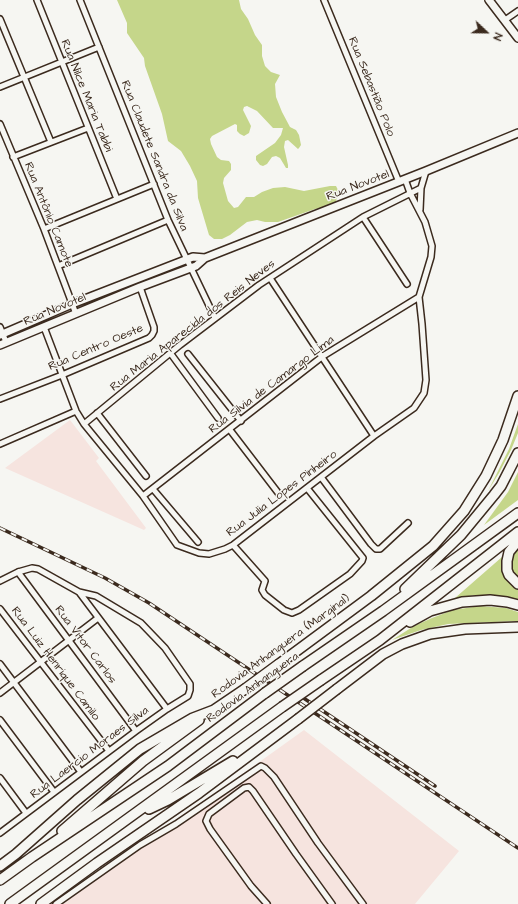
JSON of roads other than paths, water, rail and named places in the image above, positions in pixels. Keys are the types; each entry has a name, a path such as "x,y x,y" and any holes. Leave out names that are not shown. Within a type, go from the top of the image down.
{"highway":[{"name":"Rodovia Anhanguera (Marginal)","path":"0,866 16,854 77,800 140,749 193,718 214,710 371,596 433,546 464,511 486,476 503,440 518,396"},
{"path":"383,611 461,535 501,486 518,453"},
{"name":"Rodovia Anhanguera","path":"0,880 168,766 265,693 383,611 518,513"},
{"path":"10,904 282,707 380,640 518,532"},
{"path":"518,542 509,552 507,570 509,575 518,584"},
{"path":"380,640 430,611 462,602 490,600 518,605"},
{"path":"41,904 97,862 199,793 383,654 402,644 430,634 466,629 515,628"},
{"path":"32,857 143,761 163,745 214,710"},
{"path":"126,820 168,800 271,739"}],"street":[{"name":"Rua Nilce Maria Tabbi","path":"37,0 116,199"},
{"name":"Rua Claudete Sandra da Silva","path":"80,0 168,220 215,318"},
{"name":"Rua Sebastião Polo","path":"324,0 402,180"},
{"path":"489,0 518,38"},
{"path":"505,20 518,11"},
{"path":"0,18 51,142"},
{"path":"0,87 99,47"},
{"name":"Rua Antônio Camote","path":"0,124 44,229 76,314"},
{"path":"13,157 88,128"},
{"name":"Rua Novotel","path":"3,343 140,287 196,266 205,258 518,133"},
{"name":"Rua Julia Lopes Pinheiro","path":"420,211 421,188 426,171"},
{"name":"Rua Julia Lopes Pinheiro","path":"44,327 76,411 84,424 143,496 176,545 199,553 209,554 225,549 233,545 374,436 414,408 424,393 426,380 419,297 431,257 432,246 420,211 402,180"},
{"path":"44,229 154,184"},
{"name":"Rua Maria Aparecida dos Reis Neves","path":"84,424 215,318 270,278 363,217 421,188"},
{"path":"363,217 407,284"},
{"path":"58,266 168,220"},
{"name":"Rua Novotel","path":"1,332 193,257 205,258"},
{"path":"270,278 323,356 374,436"},
{"name":"Rua Centro Oeste","path":"0,399 149,338 154,331 154,327 140,287"},
{"name":"Rua Silvia de Camargo Lima","path":"143,496 230,430 323,356 419,297"},
{"path":"1,332 3,343"},
{"path":"171,354 218,418"},
{"path":"188,354 241,421"},
{"path":"0,444 76,411"},
{"path":"97,413 146,476"},
{"path":"230,430 278,494"},
{"path":"321,477 376,549 380,549 408,523"},
{"path":"233,545 264,581 262,590 265,595 284,610 292,613 299,610 350,574 363,558 307,488"},
{"path":"153,489 198,542"},
{"path":"0,581 18,572 32,568 38,569 79,592 166,709"},
{"name":"Rua Vitor Carlos","path":"18,572 136,731"},
{"name":"Rua Laercio Moraes Silva","path":"0,833 166,709 188,696 190,690 190,684 165,648 141,623 96,596 79,592"},
{"name":"Rua Luiz Henrique Camilo","path":"0,609 109,751"},
{"path":"0,693 98,618"},
{"path":"0,664 81,772"},
{"path":"0,720 54,792"},
{"path":"56,904 140,845 176,824 261,766 274,777 318,843 363,904"},
{"path":"0,778 26,813"},
{"path":"266,904 251,886 210,829 206,821 209,814 244,788 249,787 253,790 332,904"}],"railway":[{"path":"0,528 105,578 149,603 518,848"},
{"path":"299,695 435,786"}]}
